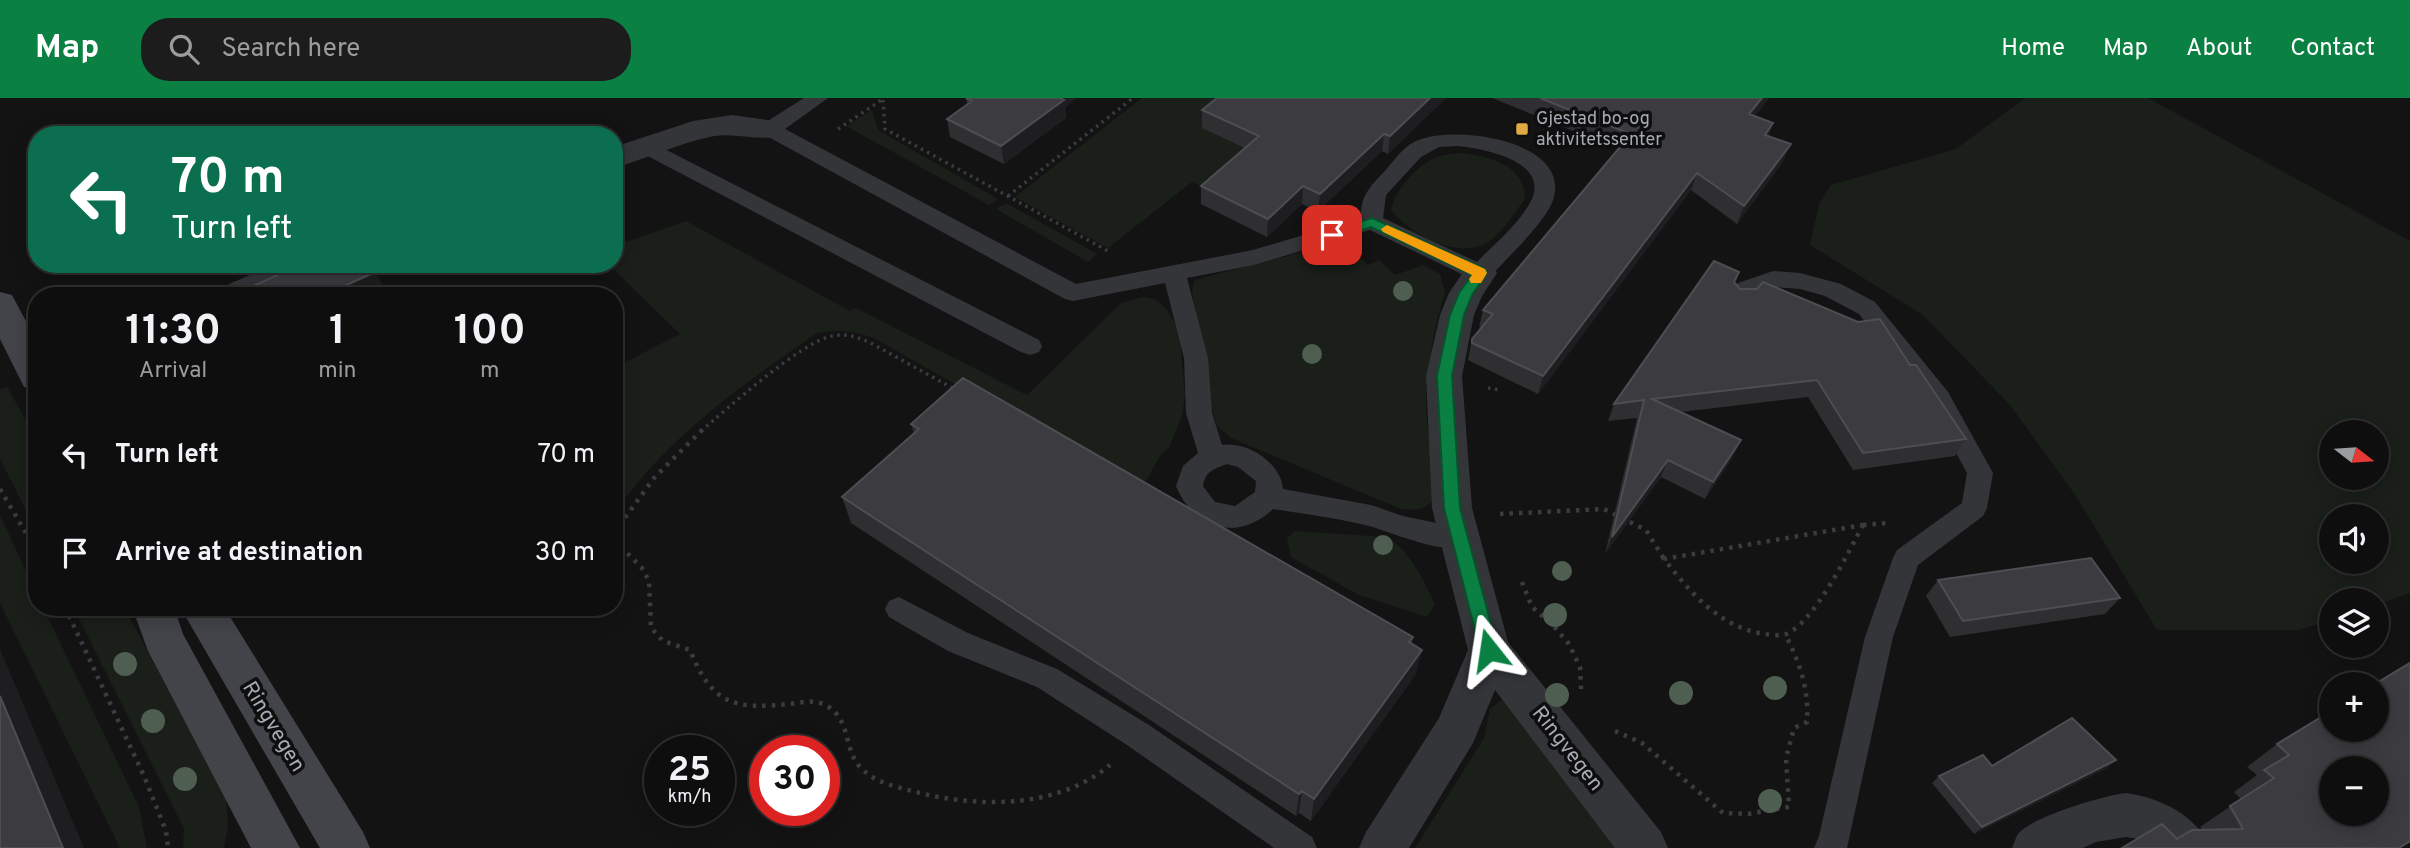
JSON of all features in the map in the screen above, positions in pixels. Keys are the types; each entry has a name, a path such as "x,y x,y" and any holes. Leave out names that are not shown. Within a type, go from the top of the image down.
{"main road":[{"path":"0,304 28,360"},
{"path":"156,616 163,638 276,848"},
{"name":"Ringvegen","path":"206,616 346,848"}],"street":[{"path":"623,155 704,128 732,124 771,129"},
{"path":"253,287 285,273"},
{"name":"Ringvegen","path":"1480,273 1466,293 1457,315 1444,376 1457,528 1489,650 1644,848"},
{"path":"1383,848 1457,729 1489,650"},
{"path":"2036,848 2098,817 2131,816 2157,824 2187,848"}],"lane":[{"path":"818,98 771,129 1073,293 1166,276 1312,242 1372,222 1480,273 1542,201 1546,183 1539,167 1518,153 1490,143 1444,140 1422,146 1377,191 1370,206 1372,222"},
{"path":"647,147 1030,346"},
{"path":"1166,276 1196,358 1199,413 1212,456"},
{"path":"1741,298 1746,289 1773,279 1800,281 1833,290 1867,308 1939,399 1980,473 1974,508 1907,558 1880,637 1834,841 1830,848"},
{"path":"1234,454 1256,462 1265,471 1269,484 1267,497 1258,508 1245,515 1228,517 1212,514 1199,507 1191,496 1189,484 1192,473 1200,463 1212,456 1234,454"},
{"path":"1267,497 1371,516 1402,527 1457,528"},
{"path":"899,609 958,642 1047,678 1138,735 1301,848"}],"path":[{"path":"1008,196 1132,98"},
{"path":"884,99 885,129 1008,196 1166,276"},
{"path":"808,149 884,99"},
{"path":"623,520 646,486 688,441 808,345 829,335 848,334 868,342 960,392"},
{"path":"1484,393 1486,388 1501,390"},
{"path":"0,488 28,536"},
{"path":"1499,503 1504,526"},
{"path":"1457,528 1501,514 1604,509 1646,530 1664,559 1712,613 1742,629 1765,634 1786,634 1808,615 1841,566 1863,525"},
{"path":"1664,559 1877,523 1951,524"},
{"path":"623,554 642,568 651,580 651,628 663,641 690,650 709,690 740,705 776,706 808,701 825,705 838,715 859,767 876,780 926,794 993,804 1060,792 1104,772 1138,735"},
{"path":"1518,573 1532,607 1552,624 1569,644 1580,667 1581,695"},
{"path":"69,616 144,776 166,831 168,848"},
{"path":"1609,730 1631,735 1660,758 1698,796 1724,814 1772,811 1789,807 1786,758 1794,728 1807,722 1809,701 1804,670 1786,634"}],"shaded area":[{"path":"1142,98 1253,98 1299,119 1214,192 1192,182 1108,248 1015,197"},
{"path":"2025,98 2148,98 2410,241 2410,593 2389,601 2389,588 2319,588 2319,624 2299,630 2157,630 2076,496 2010,405 1923,315 1810,245 1819,204 1831,185 1956,149"},
{"path":"872,110 878,130 998,199 989,205 846,126"},
{"path":"1463,153 1494,160 1513,171 1523,187 1525,199 1496,236 1473,248 1447,246 1421,235 1391,210 1397,194 1416,170 1440,156"},
{"path":"1006,203 1097,254 1088,262 996,209"},
{"path":"686,221 850,311 856,308 1027,395 1121,303 1143,297 1154,299 1166,308 1179,330 1185,395 1182,416 1169,447 1160,456 1146,481 1141,484 1099,466 874,338 846,331 817,333 707,414 657,461 623,502 623,363 680,334 617,273 623,273 623,243"},
{"path":"1339,242 1348,246 1368,265 1379,260 1395,275 1423,265 1440,274 1445,291 1434,332 1426,385 1426,411 1435,496 1429,504 1421,508 1401,509 1231,438 1217,426 1211,406 1192,290 1195,280"},
{"path":"7,387 28,423 28,514 0,459 0,389"},
{"path":"0,515 28,576 28,616 47,616 139,807 147,848 120,848 0,603"},
{"path":"1295,531 1387,537 1410,558 1435,604 1427,617 1359,595 1291,557 1287,538"},
{"path":"78,616 129,616 226,798 228,825 224,848 183,848 184,829"},
{"path":"1511,692 1626,848 1415,848 1484,738 1490,709"}],"building":[{"path":"966,98 1064,100 1001,146 947,119 972,101"},
{"path":"1217,98 1430,98 1390,136 1384,134 1320,194 1303,186 1268,219 1201,186 1259,136 1202,110"},
{"path":"1540,98 1762,98 1749,114 1773,123 1765,135 1791,144 1744,206 1697,173 1543,376 1472,343 1472,339 1493,314 1483,310 1631,134"},
{"path":"1714,261 1739,272 1734,282 1740,289 1757,289 1763,282 1858,322 1880,319 1910,365 1916,365 1966,439 1863,453 1817,380 1652,399 1741,440 1713,482 1668,460 1612,537 1644,400 1614,404"},
{"path":"282,273 373,273 342,287 253,286"},
{"path":"963,378 1413,637 1409,642 1422,650 1314,799 1302,791 1299,794 842,497 919,429 911,424"},
{"path":"2091,558 2120,598 1963,621 1938,580"},
{"path":"2410,663 2410,841 2399,848 2122,848 2162,824 2177,839 2192,830 2243,829 2230,806 2274,778 2264,770 2289,755 2277,744 2319,718 2319,742 2389,742 2389,676"},
{"path":"0,696 63,848 0,848"},
{"path":"2072,718 2116,760 1982,827 1939,776 1983,755 1992,766"}],"slow traffic":[{"path":"1387,229 1480,273 1476,279"}],"place":[{"name":"Gjestad bo-og aktivitetssenter","path":"1522,129"}],"route":[{"path":"1332,235 1372,222 1480,273 1466,293 1457,315 1444,376 1452,508 1489,650"}]}
